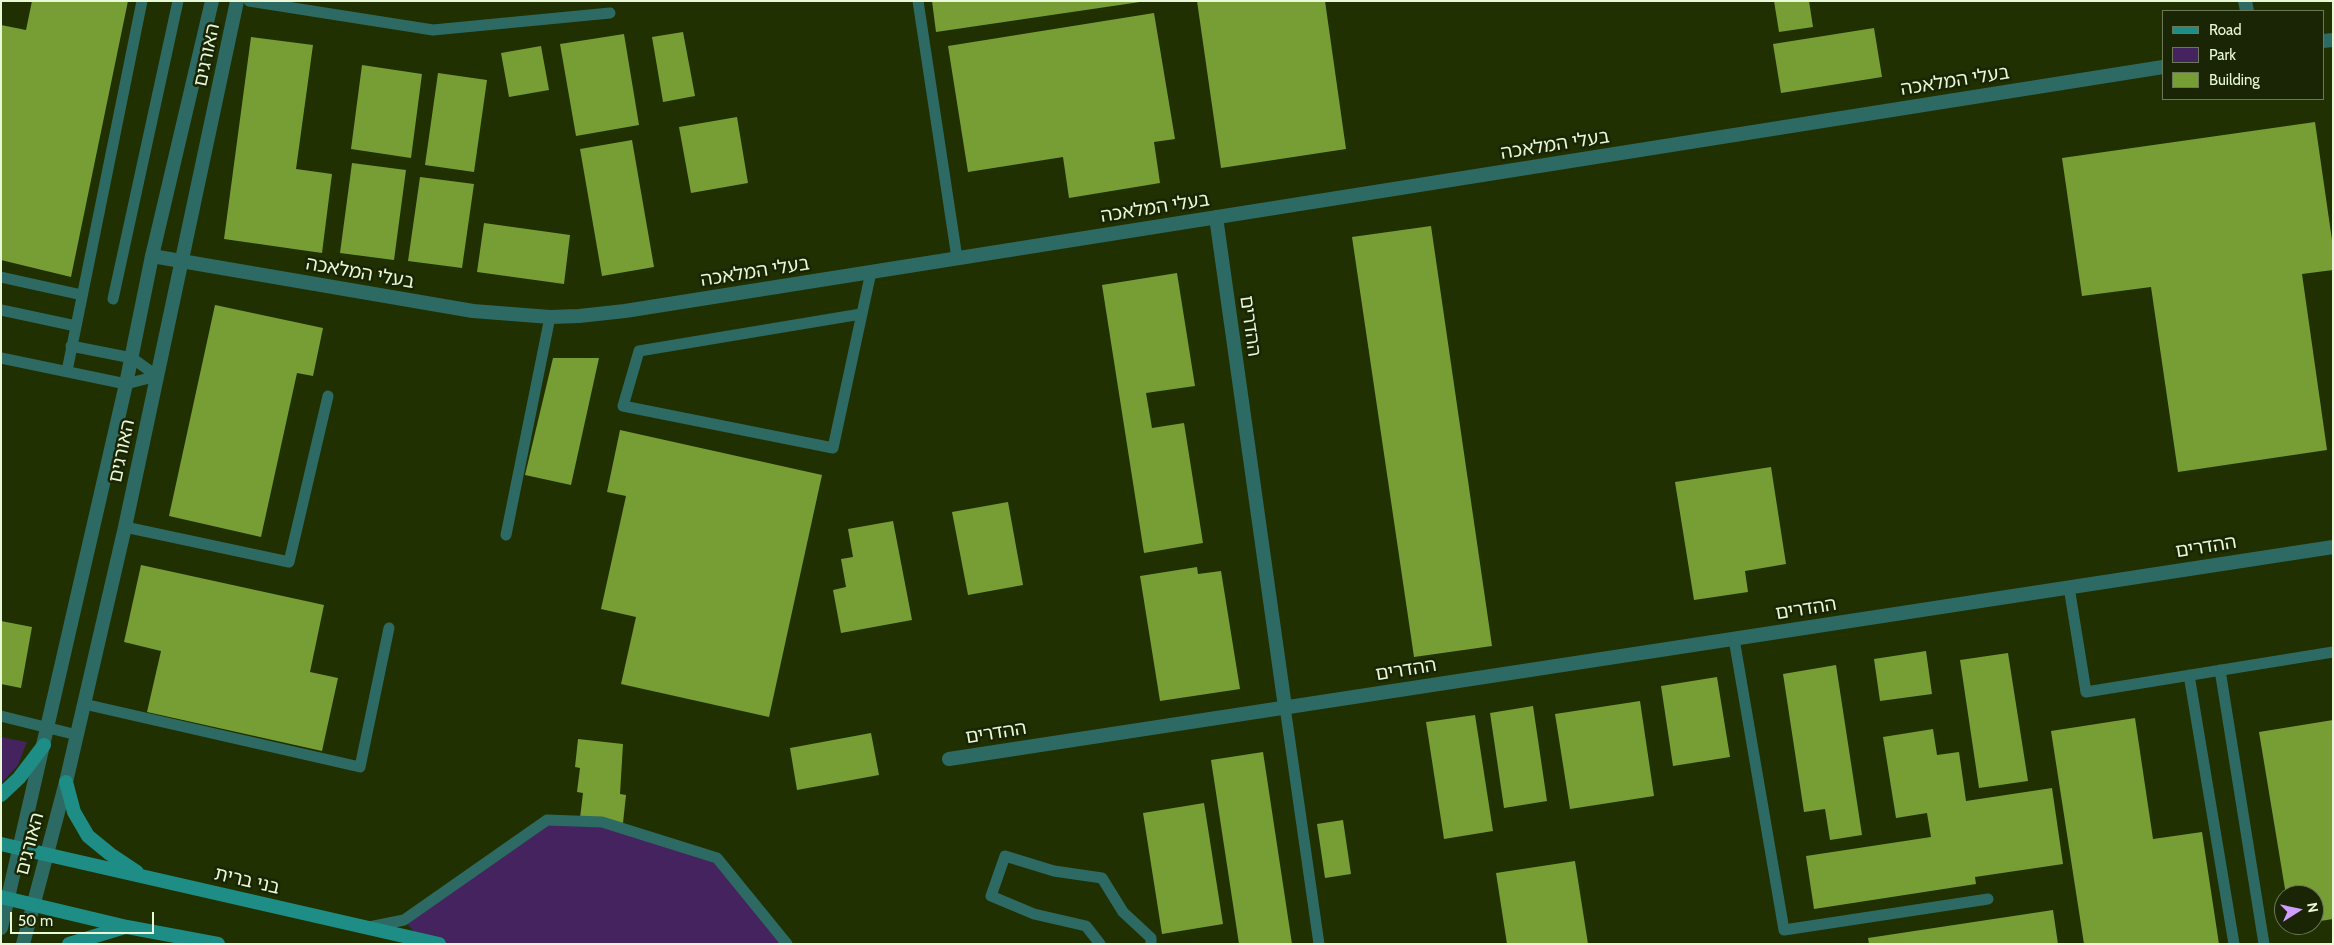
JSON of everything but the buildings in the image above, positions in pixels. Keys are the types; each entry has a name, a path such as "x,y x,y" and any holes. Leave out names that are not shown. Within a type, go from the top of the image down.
{"main road":[{"path":"1,795 20,778 44,745"},
{"path":"66,782 74,812 88,836 110,854 144,877"},
{"name":"בני ברית","path":"1,844 439,944"},
{"path":"4,898 128,927 218,944"},
{"path":"69,944 128,927"}],"street":[{"name":"האורגים","path":"1,928 4,898 19,849 44,745 132,358 152,256 212,1"},
{"name":"האורגים","path":"23,944 77,735 182,262 237,1"},
{"name":"בעלי המלאכה","path":"152,256 473,311 550,317 579,316 625,311 2162,67"},
{"name":"ההדרים","path":"1216,217 1285,708"},
{"name":"ההדרים","path":"949,759 2333,547"}],"lane":[{"path":"67,371 142,1"},
{"path":"113,299 178,1"},
{"path":"249,1 433,30 610,13"},
{"path":"918,1 957,258"},
{"path":"862,314 639,351 624,406 833,448 862,314 871,272"},
{"path":"1,277 82,295"},
{"path":"1,310 76,326"},
{"path":"506,535 550,317"},
{"path":"71,346 132,358 157,376"},
{"path":"1,358 126,384 157,376"},
{"path":"124,527 289,562 328,396"},
{"path":"2069,587 2086,692 2333,652"},
{"path":"84,704 360,767 390,628"},
{"path":"1734,639 1784,930 1988,899"},
{"path":"2220,670 2264,944"},
{"path":"2190,675 2234,944"},
{"path":"1285,708 1319,944"},
{"path":"1,716 48,726 77,735"},
{"path":"365,928 404,920 547,820 602,822 717,858 787,944"},
{"path":"1100,944 1086,926 1034,914 991,896 1005,856 1054,871 1102,878 1123,912 1151,938 1151,944"}],"green space":[{"path":"1,737 27,742 18,765 1,784"},
{"path":"547,820 602,822 717,858 787,944 439,944 421,940 404,920"}]}
